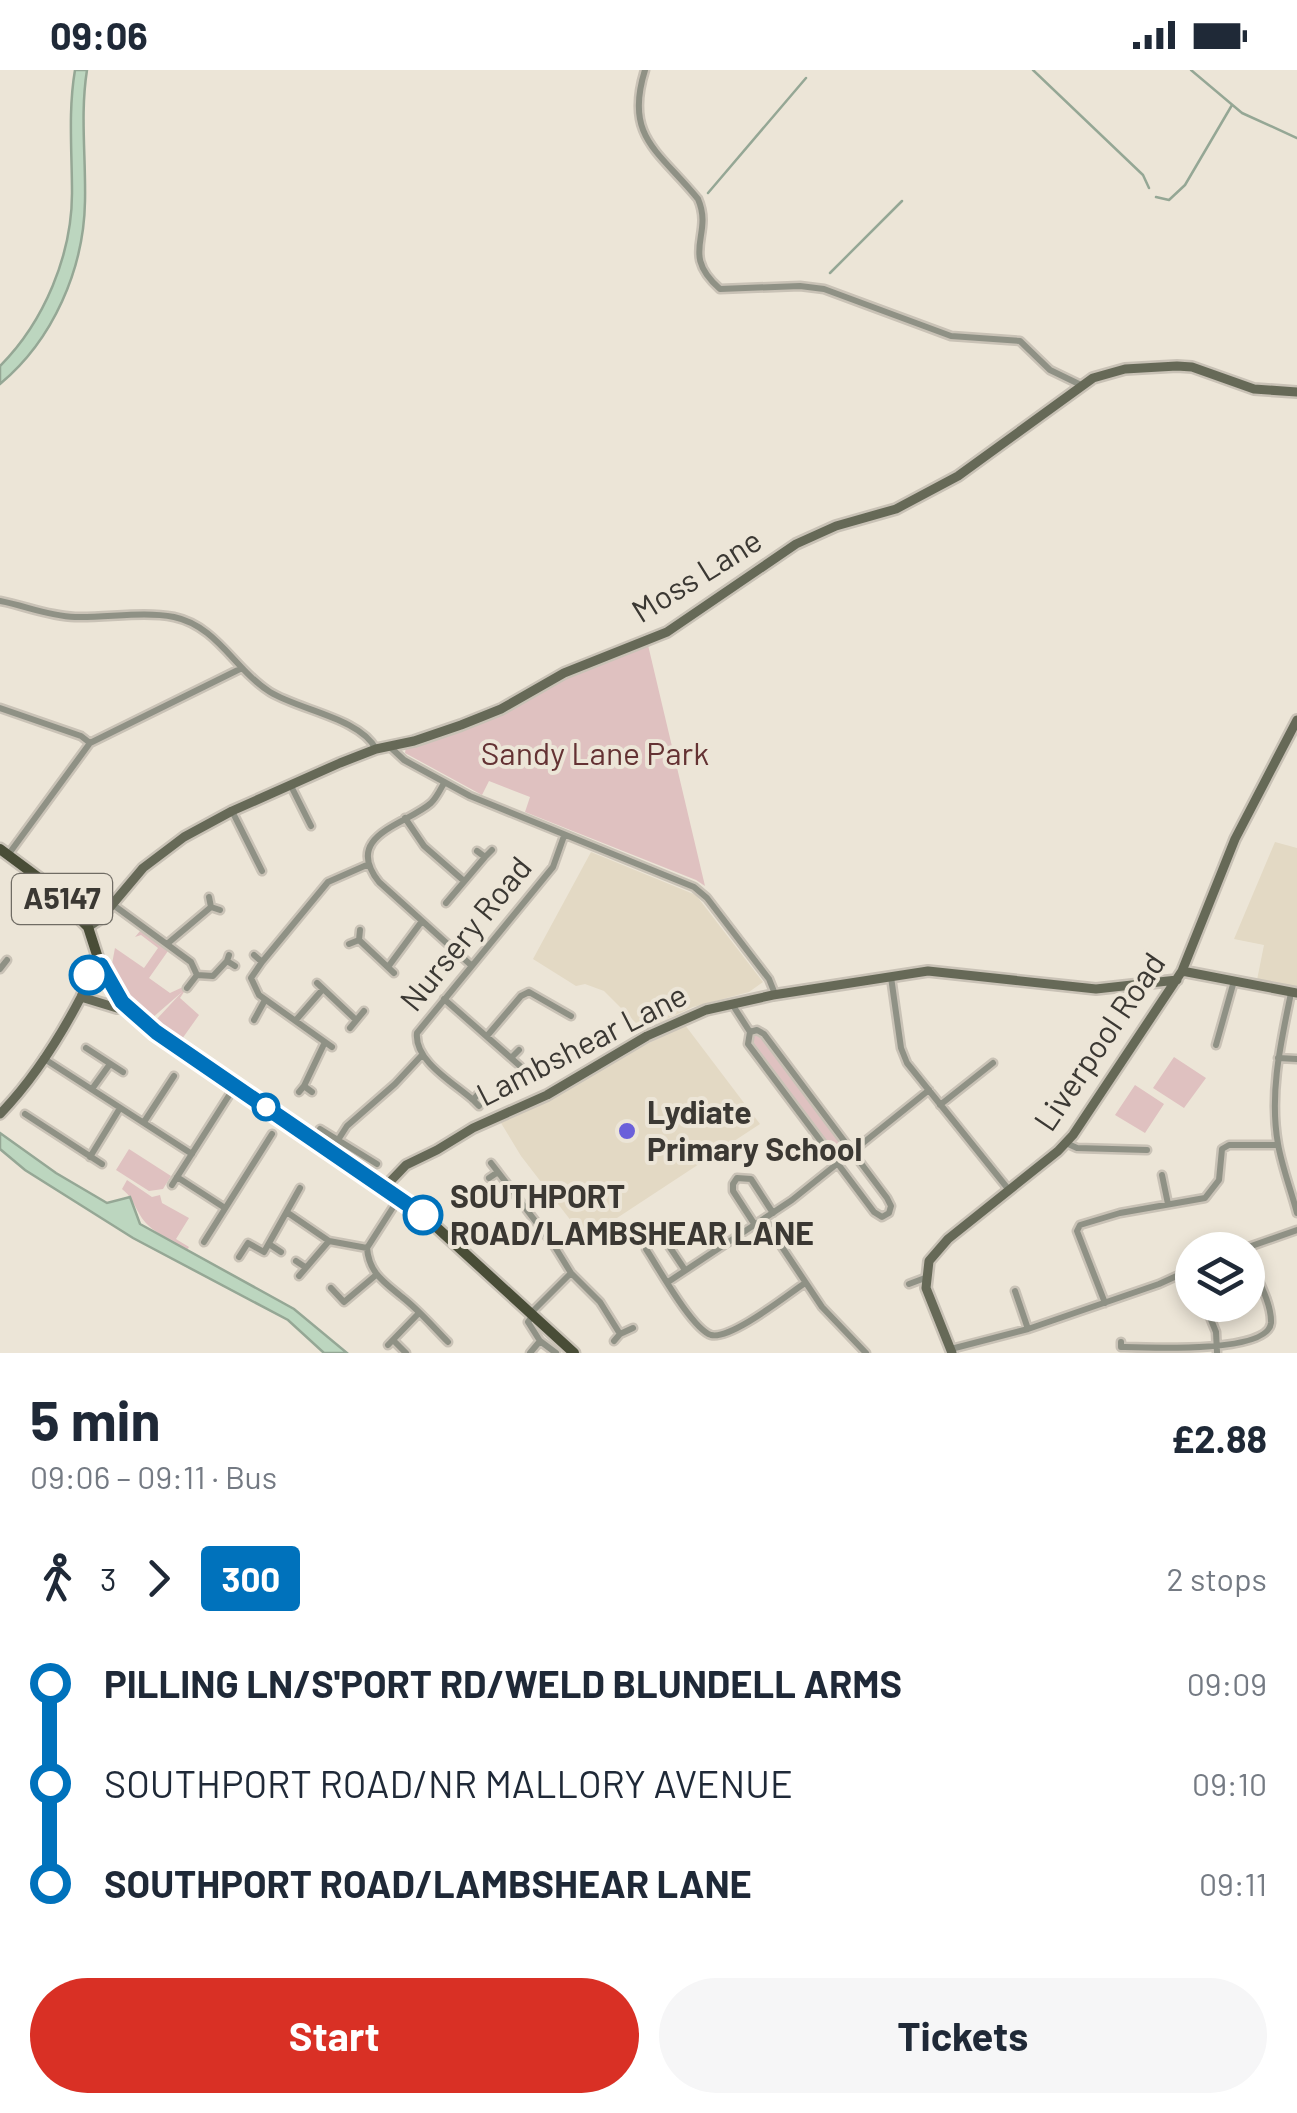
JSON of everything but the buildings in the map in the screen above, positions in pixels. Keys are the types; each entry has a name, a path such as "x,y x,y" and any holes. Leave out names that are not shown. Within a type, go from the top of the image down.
{"main road":[{"name":"A5147","path":"4,852 39,878 88,927 101,965 126,1006 156,1032 408,1202 532,1314 564,1351"}],"street":[{"path":"645,70 636,106 638,120 644,137 698,198 702,209 699,260 704,274 720,289 824,289 951,336 1020,342 1050,370 1081,385"},
{"name":"Moss Lane","path":"88,927 152,860 184,836 290,784 376,748 461,725 564,673 667,632 796,544 836,526 896,509 958,476 1081,385 1125,369 1162,365 1192,367 1254,389 1297,392"},
{"path":"0,601 38,613 173,617 206,631 271,692 358,730 376,748"},
{"path":"4,852 90,743 242,668"},
{"path":"0,708 81,736 90,743"},
{"name":"Liverpool Road","path":"925,1278 934,1254 1066,1144 1180,975 1248,810 1297,720"},
{"path":"389,746 404,760 444,782 699,890 769,979 775,994"},
{"path":"444,782 431,802 374,839 369,864 379,882 472,966"},
{"path":"290,784 310,826"},
{"path":"232,811 262,871"},
{"path":"405,818 424,846 464,881"},
{"name":"Nursery Road","path":"479,1093 476,1103 422,1055 418,1033 553,867 564,836"},
{"path":"446,903 492,850"},
{"path":"478,851 486,858"},
{"path":"305,1090 329,1045 265,1000 251,981 328,882 369,864"},
{"path":"208,896 211,906 220,910"},
{"path":"112,904 191,962 197,976"},
{"path":"167,944 211,906"},
{"path":"359,940 391,970 422,921"},
{"path":"359,940 360,930"},
{"path":"349,944 359,940"},
{"path":"254,955 262,962"},
{"path":"7,960 0,968 9,974"},
{"path":"197,976 214,976 230,961"},
{"path":"0,1114 81,997 91,971 101,965"},
{"name":"Lambshear Lane","path":"384,1188 401,1167 473,1128 547,1096 654,1032 706,1010 775,994 950,971 1011,982 1096,989 1180,975 1294,993"},
{"path":"187,988 197,976"},
{"path":"891,976 903,1054 1009,1190"},
{"path":"1216,1045 1215,1033 1234,981"},
{"path":"296,1020 320,986 354,1019"},
{"path":"487,1036 524,993 533,992 567,1014 558,1021"},
{"path":"1294,993 1278,1058 1274,1105 1278,1144 1297,1213"},
{"path":"81,997 117,1008 126,1006"},
{"path":"444,999 520,1066"},
{"path":"254,1020 265,1000"},
{"path":"732,1004 750,1032 748,1044 874,1212 889,1214 887,1198 764,1034 750,1032"},
{"path":"350,1028 364,1011"},
{"path":"86,1048 123,1072"},
{"path":"511,1058 519,1050"},
{"path":"338,1140 347,1126 400,1080 422,1055"},
{"path":"42,1058 192,1154"},
{"path":"1278,1058 1297,1059"},
{"path":"940,1105 993,1063"},
{"path":"92,1089 110,1064"},
{"path":"144,1122 172,1079 158,1076"},
{"path":"225,1208 175,1181 235,1086"},
{"path":"668,1282 764,1220 929,1090"},
{"path":"90,1157 120,1108"},
{"path":"25,1114 102,1164"},
{"path":"28,1132 35,1121"},
{"path":"320,1128 377,1164"},
{"path":"204,1242 272,1134"},
{"path":"1066,1144 1078,1148 1148,1150"},
{"path":"1105,1303 1077,1231 1080,1225 1168,1204 1194,1202 1214,1190 1222,1150 1229,1145 1278,1144"},
{"path":"265,1146 276,1154"},
{"path":"492,1163 571,1273 600,1302 620,1334"},
{"path":"489,1178 498,1172"},
{"path":"1162,1175 1168,1204"},
{"path":"755,1225 734,1191 737,1178 751,1179 773,1213"},
{"path":"239,1257 248,1243 264,1252 300,1188"},
{"path":"399,1198 367,1248 369,1262 376,1275 448,1342"},
{"path":"288,1213 329,1241 367,1248"},
{"path":"764,1220 827,1314 866,1353"},
{"path":"200,1225 210,1232"},
{"path":"1265,1243 1297,1230"},
{"path":"686,1270 664,1236 649,1234 646,1249 700,1328 716,1336 733,1330 805,1283"},
{"path":"299,1276 329,1241"},
{"path":"269,1244 281,1252"},
{"path":"296,1260 305,1267"},
{"path":"564,1351 540,1342 528,1324 532,1314 571,1273"},
{"path":"332,1288 344,1302 376,1275"},
{"path":"910,1284 925,1278 951,1351 1028,1329 1175,1278"},
{"path":"1016,1291 1028,1329"},
{"path":"1120,1342 1121,1347 1145,1350 1217,1352 1256,1345 1270,1329 1265,1302"},
{"path":"406,1353 391,1343 419,1313"},
{"path":"1212,1322 1217,1352"},
{"path":"614,1341 634,1328"},
{"path":"530,1353 540,1342"}],"shaded area":[{"path":"75,70 87,70 85,201 79,252 50,325 0,384 0,366 42,308 67,240"},
{"path":"1275,842 1297,848 1297,987 1257,980 1264,945 1234,939"},
{"path":"591,852 696,895 763,982 749,992 693,1007 643,1030 604,991 585,984 576,986 533,959"},
{"name":"Lydiate Primary School","path":"685,1025 760,1124 585,1239 521,1156 501,1123"},
{"path":"0,1133 107,1203 130,1197 140,1224 294,1309 347,1353 324,1353 288,1320 133,1238 25,1170 0,1149"}],"green space":[{"name":"Sandy Lane Park","path":"648,645 705,886 525,812 530,797 489,781 482,795 405,753 406,747 456,733 504,713 570,676"},
{"path":"140,931 168,951 149,978 170,993 186,989 180,998 199,1015 182,1039 155,1021 182,992 151,1019 129,998 111,969 115,948 144,968 158,948 141,935 135,937"},
{"path":"757,1033 848,1150 836,1159 755,1050 750,1039"},
{"path":"1174,1057 1206,1078 1184,1108 1153,1088"},
{"path":"1135,1085 1164,1104 1145,1133 1115,1115"},
{"path":"129,1149 171,1176 163,1189 149,1191 116,1170"},
{"path":"127,1180 152,1197 160,1195 162,1203 189,1218 176,1239 189,1247 187,1250 144,1221 122,1189"}],"waterway":[{"path":"1033,70 1143,175 1149,188"},
{"path":"1191,70 1242,113 1297,138"},
{"path":"708,193 806,78"},
{"path":"1156,197 1169,200 1185,185 1232,105"},
{"path":"830,273 902,201"}],"bus line":[{"name":"300","path":"89,975 101,965 110,986 134,1015 423,1215"}],"place":[{"name":"Lydiate Primary School","path":"627,1131"},
{"name":"SOUTHPORT ROAD/LAMBSHEAR LANE","path":"423,1215"}]}
